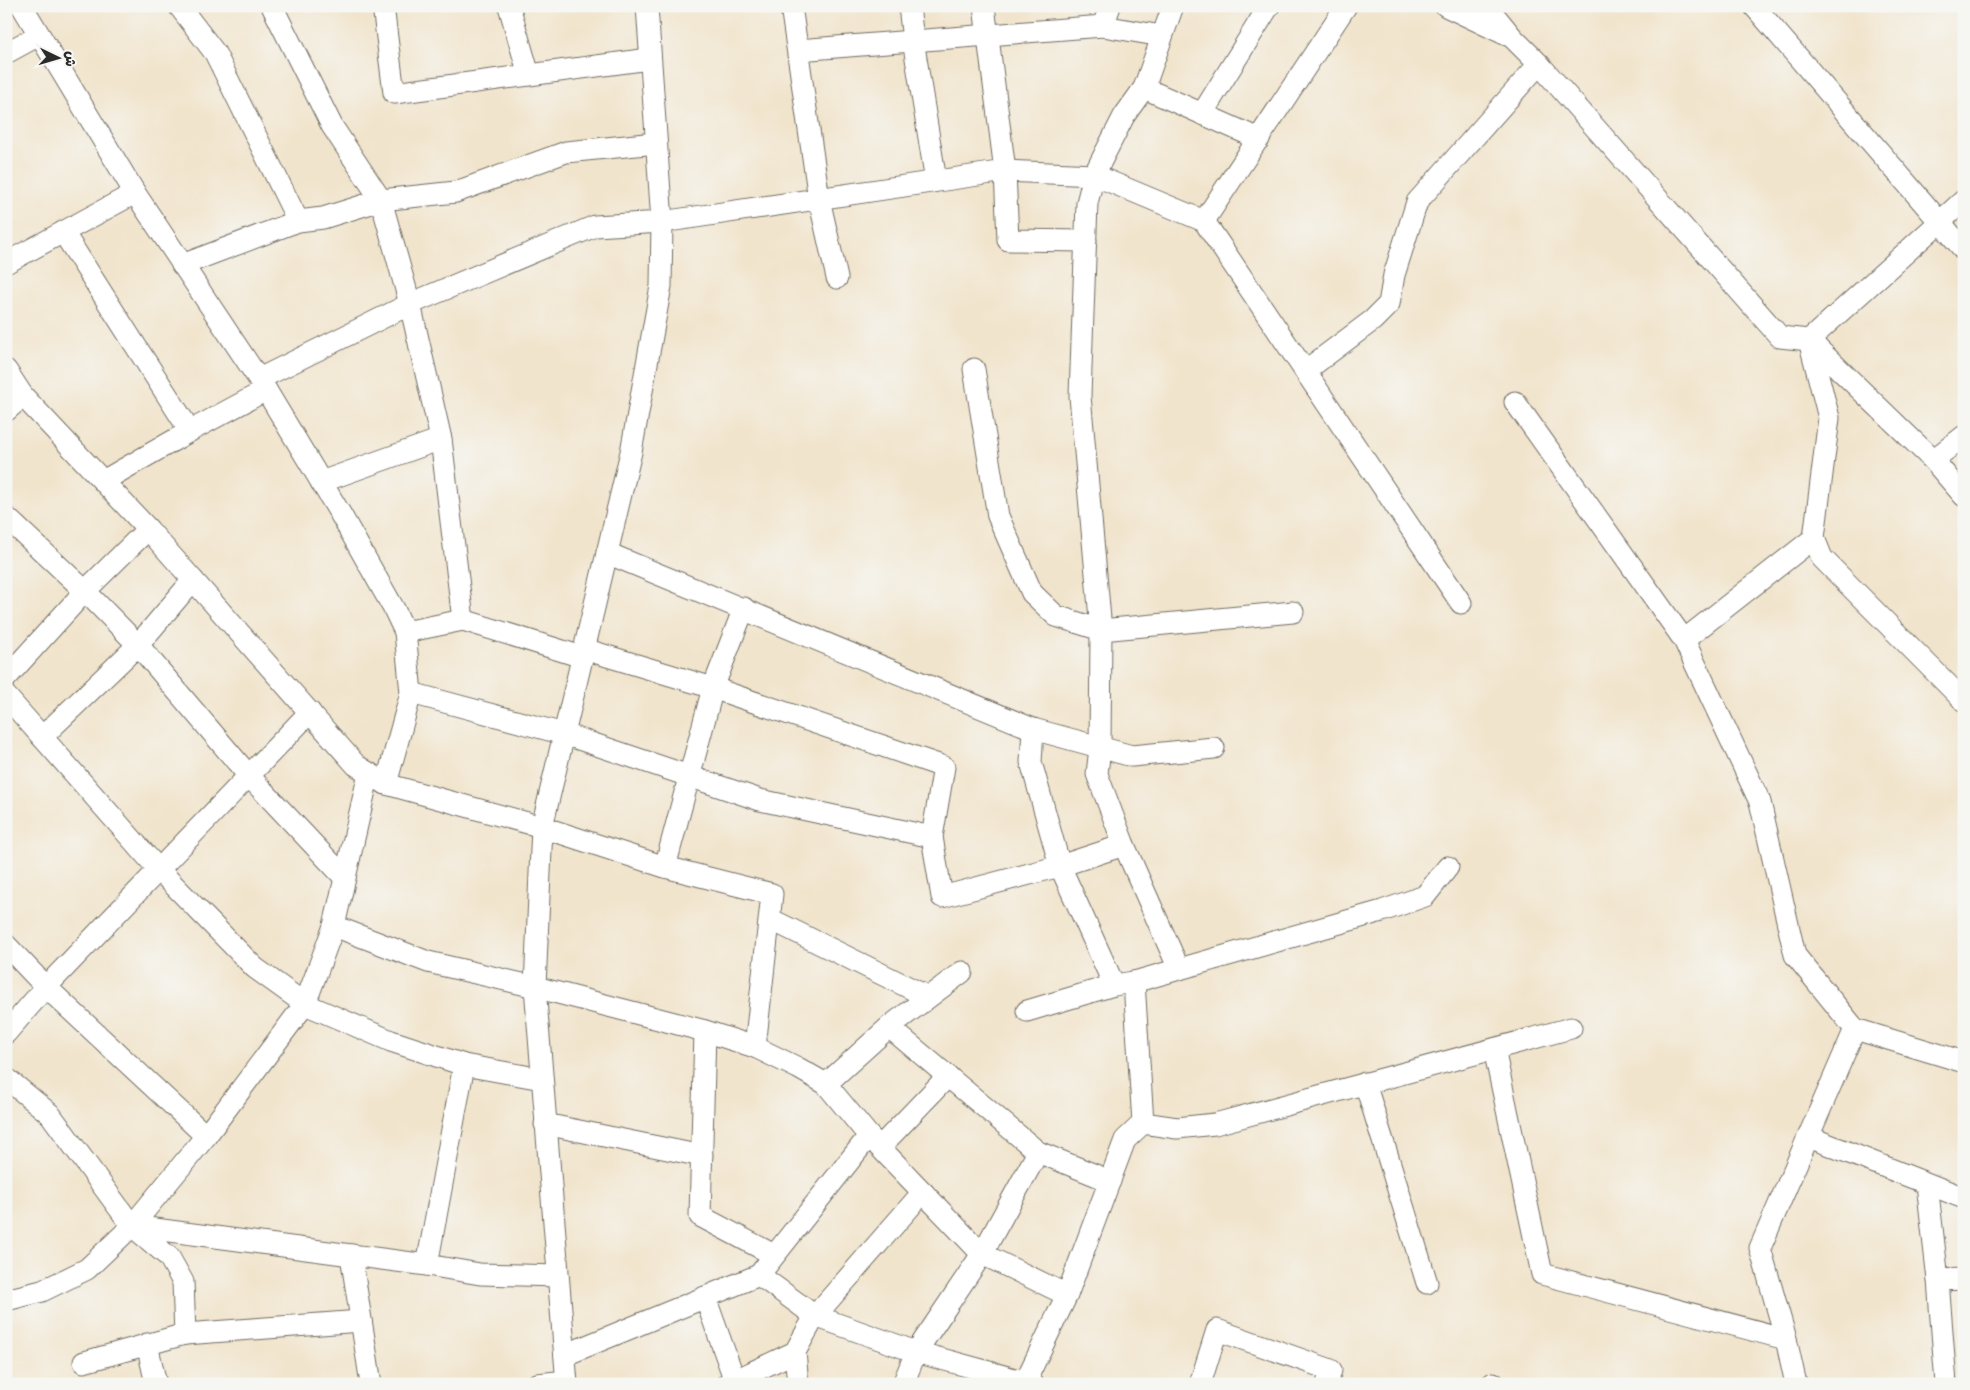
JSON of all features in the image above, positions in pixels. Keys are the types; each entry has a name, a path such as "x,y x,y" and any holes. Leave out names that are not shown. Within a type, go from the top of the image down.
{"street":[{"path":"6,1300 42,1291 88,1269 132,1226 206,1136 305,1004 334,926 345,878 378,778 411,693 405,632 394,609 321,482 262,385 135,193 22,6"},
{"path":"179,6 215,53 298,221"},
{"path":"272,6 332,126 381,200 410,304 441,439 463,620"},
{"path":"383,6 394,93 649,59"},
{"path":"509,6 529,75"},
{"path":"537,1384 567,1382 535,987 542,827 631,452 661,286 662,222 649,59 647,6"},
{"path":"791,6 819,199 838,278"},
{"path":"910,6 913,40 936,181"},
{"path":"984,6 1005,171 1008,240 1086,241"},
{"path":"1173,6 1144,88 1124,116 1094,175 1087,202 1080,396 1101,630 1100,748 1097,774 1124,846 1179,969"},
{"path":"1202,114 1269,6"},
{"path":"1204,221 1346,6"},
{"path":"1446,6 1513,38"},
{"path":"1487,6 1513,38 1539,64 1780,337 1809,340 1933,460 1964,496"},
{"path":"1754,6 1964,250"},
{"path":"798,50 987,36 1106,16 1162,36"},
{"path":"6,52 40,35"},
{"path":"1304,371 1373,320 1389,304 1394,275 1417,202 1539,64"},
{"path":"1144,88 1259,139"},
{"path":"182,264 298,221 323,218 381,200 456,192 566,152 656,143"},
{"path":"103,481 190,431 262,385 410,304 595,226 662,222 1005,171 1094,175 1204,221 1461,603"},
{"path":"6,263 135,193"},
{"path":"1809,340 1964,200"},
{"path":"63,232 190,431"},
{"path":"1809,340 1829,418 1814,538 1822,558 1964,701"},
{"path":"974,369 998,516 1032,593 1056,616 1101,630 1293,612"},
{"path":"6,370 23,396 148,529 356,765 378,778 542,827 665,867 772,894 755,1047"},
{"path":"6,411 23,396"},
{"path":"1515,402 1684,640 1760,802 1795,955 1855,1029 1964,1062"},
{"path":"1933,460 1964,436"},
{"path":"321,482 441,439"},
{"path":"6,517 85,591 138,645 249,776 345,878"},
{"path":"6,678 85,591 148,529"},
{"path":"1684,640 1814,538"},
{"path":"607,553 1033,729 1132,756 1214,748"},
{"path":"42,737 138,645 193,580"},
{"path":"665,867 713,688 744,608"},
{"path":"405,632 463,620 713,688 944,767 932,837 942,897 1060,866 1124,846"},
{"path":"411,693 564,734 760,800 932,837"},
{"path":"6,696 159,870 255,968 305,1004 391,1041 464,1065 542,1079"},
{"path":"6,1033 46,987 310,712"},
{"path":"1033,729 1031,762 1060,866 1124,984 1143,1123"},
{"path":"1027,1011 1179,969 1425,896 1448,868"},
{"path":"770,919 928,997"},
{"path":"334,926 428,962 535,987 755,1047 826,1084 874,1142 982,1254 1067,1295"},
{"path":"6,945 46,987 206,1136"},
{"path":"826,1084 889,1027 962,972"},
{"path":"889,1027 1038,1152 1110,1181"},
{"path":"1143,1123 1176,1128 1215,1124 1571,1028"},
{"path":"1796,1384 1786,1339 1760,1248 1855,1029"},
{"path":"705,1032 700,1216 774,1256"},
{"path":"1494,1048 1542,1274 1786,1339"},
{"path":"427,1265 464,1065"},
{"path":"564,1355 759,1275 874,1142 948,1076"},
{"path":"6,1078 50,1114 132,1226 168,1257 183,1282 185,1334"},
{"path":"1365,1083 1427,1283"},
{"path":"759,1275 815,1316 994,1379 1029,1383 1067,1295 1125,1140 1143,1123"},
{"path":"545,1124 702,1156"},
{"path":"1809,1137 1964,1198"},
{"path":"903,1384 916,1352 982,1254 1038,1152"},
{"path":"1928,1184 1946,1384"},
{"path":"798,1384 795,1352 815,1316 923,1192"},
{"path":"132,1226 427,1265 480,1274 558,1276"},
{"path":"351,1255 371,1384"},
{"path":"1938,1280 1964,1279"},
{"path":"705,1297 733,1382 795,1352"},
{"path":"84,1362 185,1334 361,1321"},
{"path":"1200,1384 1217,1330 1330,1370 1328,1384"},
{"path":"147,1344 156,1384"}]}
